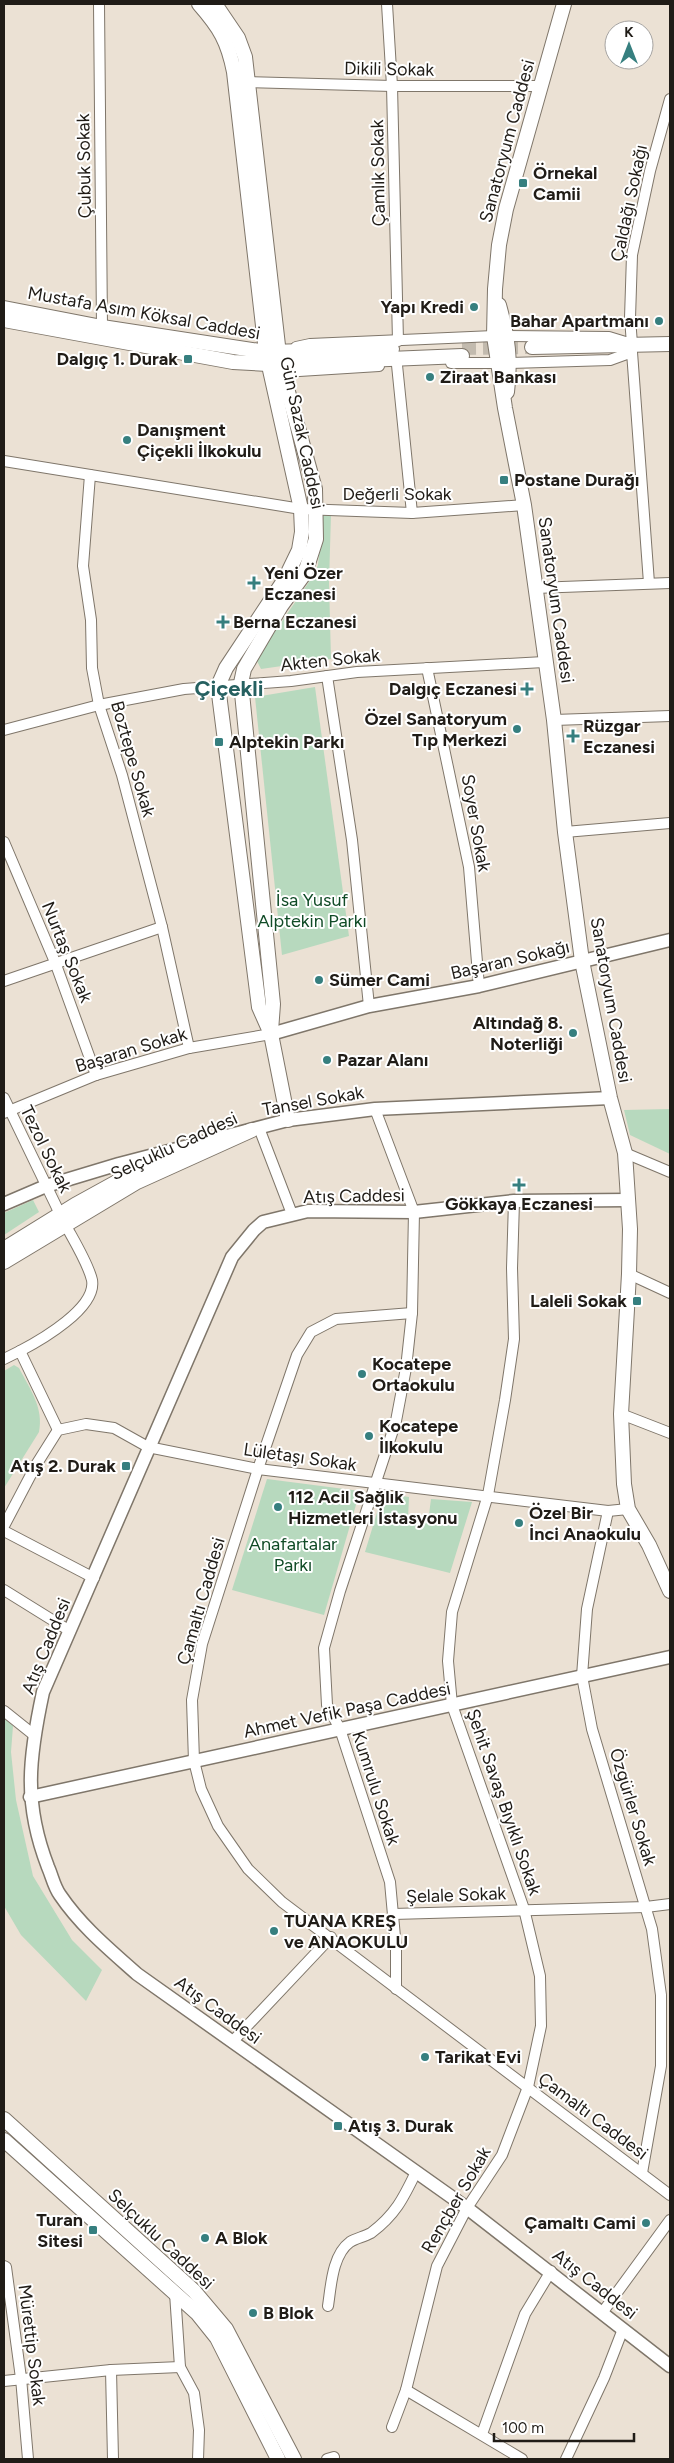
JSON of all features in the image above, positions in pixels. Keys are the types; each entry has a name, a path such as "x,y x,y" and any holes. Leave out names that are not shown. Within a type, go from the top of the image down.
{"main road":[{"name":"Gün Sazak Caddesi","path":"199,4 219,26 229,47 241,82 275,360 308,510 316,538 305,573 281,606 248,661 240,684 273,1004 271,1034"},
{"name":"Gün Sazak Caddesi","path":"216,4 238,38 245,57 241,82"},
{"name":"Sanatoryum Caddesi","path":"564,4 506,209 499,245 495,289 504,363 505,408 524,505 544,662 554,720 565,832 582,961 610,1098 624,1153 628,1200 629,1274 622,1414 624,1484 628,1509 649,1545 670,1591"},
{"name":"Mustafa Asım Köksal Caddesi","path":"4,308 275,360"},
{"name":"Mustafa Asım Köksal Caddesi","path":"4,320 233,362 462,352"},
{"name":"Mustafa Asım Köksal Caddesi","path":"533,350 632,348 670,344"},
{"name":"Mustafa Asım Köksal Caddesi","path":"632,348 670,352"},
{"name":"Gün Sazak Caddesi","path":"288,1120 271,1034 259,1007 218,686 226,668 286,579 299,550 308,510"},
{"name":"Selçuklu Caddesi","path":"4,1262 62,1219 144,1167 255,1129"},
{"name":"Selçuklu Caddesi","path":"4,1249 62,1219"},
{"name":"Selçuklu Caddesi","path":"4,2119 194,2291 226,2329 294,2459"},
{"name":"Selçuklu Caddesi","path":"4,2140 197,2313 217,2338 278,2459"}],"street":[{"name":"Çubuk Sokak","path":"99,4 102,328"},
{"name":"Çamlık Sokak","path":"386,4 392,86 398,341"},
{"name":"Dikili Sokak","path":"241,82 392,86 542,86"},
{"name":"Çaldağı Sokağı","path":"649,583 630,318 632,255 650,171 670,99"},
{"name":"Mustafa Asım Köksal Caddesi","path":"275,360 310,344 501,336 609,337 632,348"},
{"name":"Mustafa Asım Köksal Caddesi","path":"275,360 397,365 610,360 632,348"},
{"path":"397,365 412,513"},
{"name":"Değerli Sokak","path":"4,461 308,510 412,513 524,505"},
{"name":"Boztepe Sokak","path":"90,475 83,566 91,620 92,668 99,705 122,775 162,927 189,1048"},
{"path":"535,588 670,583"},
{"name":"Akten Sokak","path":"4,730 99,705 184,689 291,681 357,672 544,662"},
{"name":"Soyer Sokak","path":"426,668 469,867 480,986"},
{"path":"327,676 352,840 369,1006"},
{"path":"554,720 670,716"},
{"path":"565,832 670,823"},
{"name":"Nurtaş Sokak","path":"4,842 55,962 96,1075"},
{"path":"4,981 162,927"},
{"name":"Başaran Sokağı","path":"271,1034 369,1006 480,986 670,940"},
{"name":"Başaran Sokak","path":"6,1111 96,1075 189,1048 271,1034"},
{"name":"Tezol Sokak","path":"4,1098 6,1111 92,1279 92,1290 86,1302 71,1318 20,1351 4,1359"},
{"name":"Tansel Sokak","path":"4,1204 46,1186 119,1164 288,1120 375,1108 610,1098"},
{"name":"Kumrulu Sokak","path":"375,1108 414,1212 412,1313 406,1368 396,1421 377,1484 340,1591 324,1648 327,1705 340,1729 390,1882 396,1948 396,1989"},
{"path":"255,1129 292,1214"},
{"path":"624,1153 670,1172"},
{"name":"Atış Caddesi","path":"628,1200 514,1201 414,1212 308,1211 263,1222 254,1230 232,1258 148,1447 94,1578 43,1692 34,1735 30,1797 41,1847 59,1893 90,1933 137,1974 467,2208 551,2271 670,2366"},
{"name":"Şehit Savaş Bıyıklı Sokak","path":"514,1201 512,1268 514,1339 488,1495 452,1612 448,1660 452,1705 524,1909 540,1976 541,2026 528,2088"},
{"path":"629,1274 670,1293"},
{"name":"Çamaltı Caddesi","path":"412,1313 336,1319 311,1332 297,1355 202,1644 192,1700 194,1761 201,1789 218,1826 248,1869 282,1902 331,1937 396,1989 670,2196"},
{"path":"4,1526 36,1464 58,1430 20,1351"},
{"path":"622,1414 670,1433"},
{"name":"Lületaşı Sokak","path":"58,1430 86,1424 114,1428 148,1447 258,1469 377,1484 488,1495 608,1511 628,1509"},
{"name":"Özgürler Sokak","path":"608,1511 587,1609 582,1676 592,1729 652,1929 661,1995 666,2065 642,2173"},
{"path":"4,1531 94,1578"},
{"path":"4,1590 70,1631"},
{"name":"Ahmet Vefik Paşa Caddesi","path":"30,1797 670,1657"},
{"path":"4,1711 34,1735"},
{"name":"Şelale Sokak","path":"393,1914 646,1907 670,1904"},
{"path":"232,2042 331,1937"},
{"name":"Rençber Sokak","path":"392,2428 406,2390 437,2266 467,2208 502,2155 528,2088"},
{"path":"328,2306 336,2262 349,2242 369,2234 392,2217 404,2199 416,2172"},
{"path":"602,2313 670,2220"},
{"name":"Mürettip Sokak","path":"4,2266 6,2267 21,2378 28,2459"},
{"path":"482,2434 506,2362 525,2314 551,2271"},
{"path":"175,2292 180,2367 194,2393 199,2430 198,2459"},
{"path":"566,2459 604,2378 623,2329"},
{"path":"4,2381 111,2370 180,2367"},
{"path":"111,2370 113,2459"},
{"path":"406,2390 522,2459"}],"green space":[{"path":"323,513 331,514 329,583 331,659 261,669 256,659 311,579 318,565"},
{"name":"İsa Yusuf Alptekin Parkı","path":"315,687 349,936 282,955 255,697"},
{"path":"670,1109 670,1154 630,1135 624,1110"},
{"path":"33,1200 39,1212 4,1235 4,1213"},
{"path":"14,1365 19,1368 35,1399 40,1415 40,1423 39,1432 4,1488 4,1371"},
{"name":"Anafartalar Parkı","path":"267,1479 360,1491 324,1615 232,1590"},
{"path":"383,1493 409,1497 408,1519 428,1522 431,1499 472,1502 450,1573 365,1552"},
{"path":"4,1718 13,1726 11,1752 16,1800 33,1876 72,1940 102,1970 86,2001 21,1935 4,1906"}],"tunnel":[{"path":"462,348 532,347"}],"place":[{"name":"Örnekal Camii","path":"523,183"},
{"name":"Yapı Kredi","path":"474,307"},
{"name":"Bahar Apartmanı","path":"659,321"},
{"name":"Dalgıç 1. Durak","path":"188,359"},
{"name":"Ziraat Bankası","path":"430,377"},
{"name":"Danışment Çiçekli İlkokulu","path":"127,440"},
{"name":"Postane Durağı","path":"504,480"},
{"name":"Yeni Özer Eczanesi","path":"254,583"},
{"name":"Berna Eczanesi","path":"223,622"},
{"name":"Dalgıç Eczanesi","path":"527,689"},
{"name":"Özel Sanatoryum Tıp Merkezi","path":"517,729"},
{"name":"Rüzgar Eczanesi","path":"573,736"},
{"name":"Alptekin Parkı","path":"219,742"},
{"name":"Sümer Cami","path":"319,980"},
{"name":"Altındağ 8. Noterliği","path":"573,1033"},
{"name":"Pazar Alanı","path":"327,1060"},
{"name":"Gökkaya Eczanesi","path":"519,1185"},
{"name":"Laleli Sokak","path":"637,1301"},
{"name":"Kocatepe Ortaokulu","path":"362,1374"},
{"name":"Kocatepe İlkokulu","path":"369,1436"},
{"name":"Atış 2. Durak","path":"126,1466"},
{"name":"112 Acil Sağlık Hizmetleri İstasyonu","path":"278,1507"},
{"name":"Özel Bir İnci Anaokulu","path":"519,1523"},
{"name":"TUANA KREŞ ve ANAOKULU","path":"274,1931"},
{"name":"Tarikat Evi","path":"425,2057"},
{"name":"Atış 3. Durak","path":"338,2126"},
{"name":"Çamaltı Cami","path":"646,2223"},
{"name":"Turan Sitesi","path":"93,2230"},
{"name":"A Blok","path":"205,2238"},
{"name":"B Blok","path":"253,2313"}],"district":[{"name":"Çiçekli","path":"229,688"}]}
